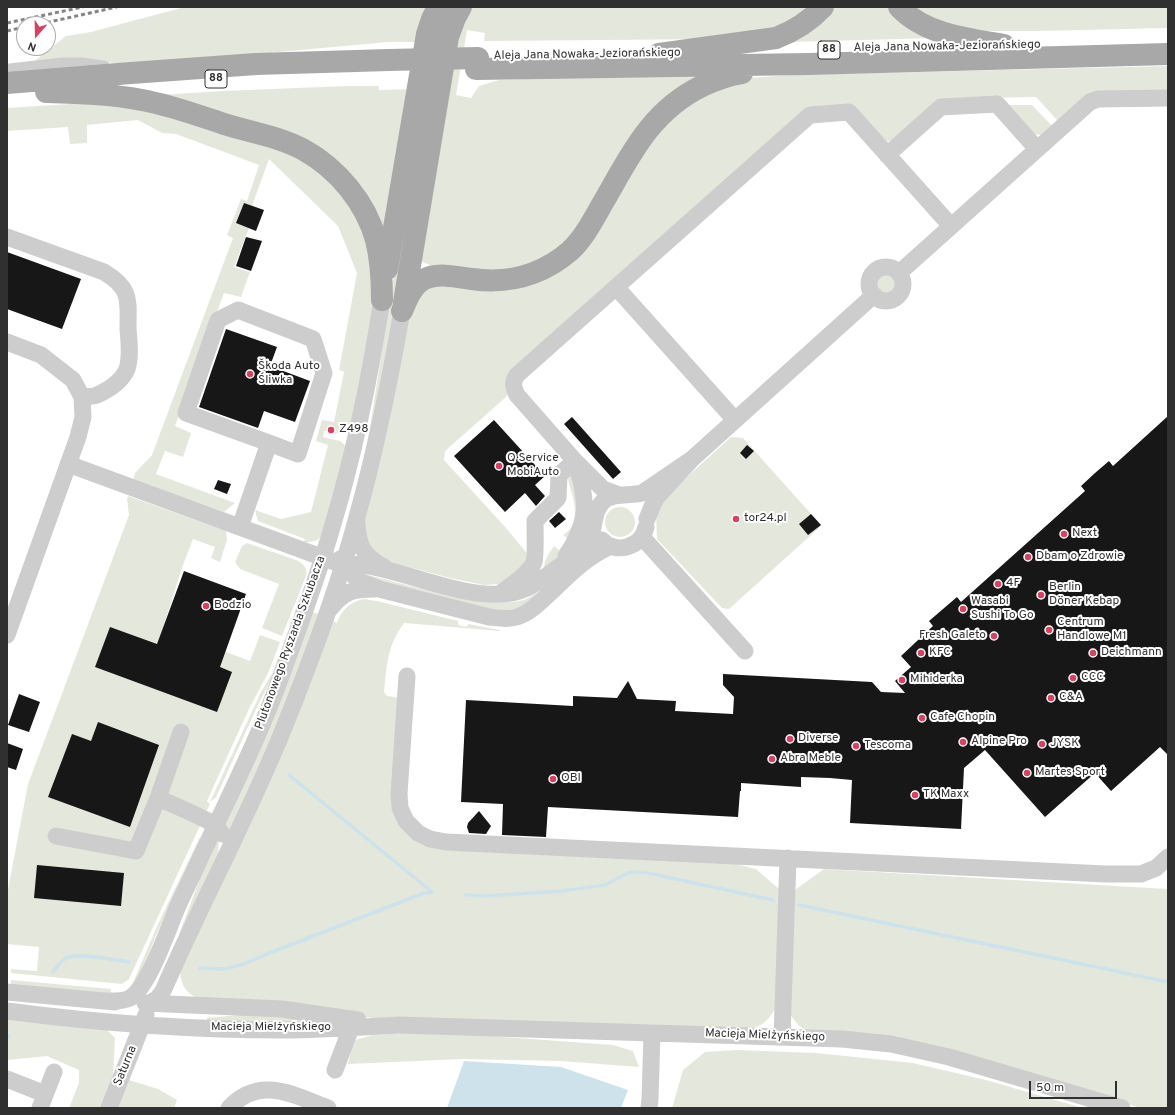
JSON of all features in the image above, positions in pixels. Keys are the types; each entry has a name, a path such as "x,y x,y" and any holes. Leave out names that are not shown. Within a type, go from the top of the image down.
{"main road":[{"path":"382,300 428,34 432,19 438,7"},
{"path":"402,311 448,36 461,7"},
{"path":"654,54 776,38 793,31 807,22 823,7"},
{"path":"899,7 914,19 938,31 962,38 1004,45"},
{"name":"Aleja Jana Nowaka-Jeziorańskiego","path":"477,64 654,54 1168,42"},
{"name":"Aleja Jana Nowaka-Jeziorańskiego","path":"7,83 256,64 388,66 477,64 809,64 1168,54"},
{"path":"395,220 400,238 411,257 422,268 441,275 475,279 515,279 530,275 562,257 571,249 588,228 632,152 646,131 658,117 674,103 714,80 737,73 809,64"},
{"name":"Aleja Jana Nowaka-Jeziorańskiego","path":"7,95 388,66"},
{"path":"46,92 102,95 143,100 291,144 317,158 339,177 358,200 369,220 376,240 381,269 382,300"},
{"path":"402,311 416,285 426,278 441,275"}],"street":[{"path":"428,34 432,7"},
{"path":"7,73 63,66 81,66 131,73"},
{"path":"899,273 1090,102 1098,99 1168,98"},
{"path":"887,155 941,107 997,104 1037,149"},
{"path":"647,519 644,509 634,498 603,489 575,461 517,395 513,381 517,375 810,115 849,112 951,226"},
{"path":"7,237 104,272 116,279 128,296 129,357 127,369 121,379 109,388 96,395 82,396"},
{"path":"890,268 899,273 903,282 901,292 898,296 888,301 874,295 870,286 872,276 875,272 879,269 890,268"},
{"path":"616,288 735,420"},
{"path":"575,461 593,496 596,532 600,538 611,546 619,548 632,546 642,537 646,529 647,519 657,498 692,459 874,295"},
{"name":"Plutonowego Ryszarda Szkubacza","path":"103,1001 122,1001 130,998 141,987 151,969 177,907 250,753 267,713 323,558 350,464 374,351 382,300"},
{"path":"238,310 313,339 324,373 298,454 270,444 186,414 218,320 238,310"},
{"name":"Plutonowego Ryszarda Szkubacza","path":"151,969 148,990 150,1003 157,999 163,991 280,736 328,612 357,518 382,420 402,311"},
{"path":"7,342 41,355 73,380 82,396 83,417 78,437 7,635"},
{"path":"374,351 361,454 338,549 343,565 359,581 379,589 489,618 506,619 518,617 528,611 582,563 597,552 611,546"},
{"path":"240,528 270,444"},
{"path":"68,464 343,565 363,565 392,571 460,590 499,594 527,588 542,579 584,547 589,541 600,504 606,499 622,495 642,493 692,459"},
{"path":"499,594 515,583 528,571 534,562 535,521 558,498 559,475 575,461"},
{"path":"557,567 573,546 578,536 584,514 585,501 583,489 575,461"},
{"path":"357,518 357,536 362,549 372,561 392,571"},
{"path":"642,537 745,651"},
{"path":"328,612 338,599 348,592 358,589 379,589"},
{"path":"407,676 400,808 406,821 418,832 430,839 446,842 1105,874 1141,874 1156,868 1168,857"},
{"path":"56,836 136,851 158,798 182,732"},
{"path":"158,798 216,825 224,839 226,846 225,856"},
{"path":"782,1037 788,858"},
{"path":"172,970 175,987 182,997 195,1004 208,1006"},
{"name":"Macieja Mielżyńskiego","path":"7,992 103,1001 282,1009 400,1025"},
{"path":"142,1024 150,1003"},
{"name":"Macieja Mielżyńskiego","path":"7,1011 142,1024 259,1030 351,1028 400,1025 842,1039 890,1044 949,1058 1122,1108"},
{"name":"Saturna","path":"109,1108 142,1024"},
{"path":"335,1070 351,1028"},
{"path":"649,1108 652,1033"},
{"path":"7,1079 42,1101 54,1072"},
{"path":"229,1108 236,1100 245,1095 254,1091 265,1089 286,1092 328,1108"}],"shaded area":[{"path":"185,7 425,7 419,42 388,42 127,66 91,59 32,63 41,56 56,56 56,44 66,36 91,32"},
{"path":"467,7 816,7 796,24 722,39 484,41 485,33 467,30 456,95 471,98 479,86 499,80 716,72 698,80 568,246 513,274 431,266 419,260 453,42"},
{"path":"832,7 891,7 937,38 789,42"},
{"path":"908,7 1168,7 1168,28 962,31"},
{"path":"1168,66 1168,90 1097,92 1058,121 1036,97 941,99 894,140 889,141 885,141 855,110 813,108 508,393 506,397 445,451 444,460 506,528 529,556 530,562 500,584 484,585 450,578 390,562 375,554 364,536 363,524 390,419 409,314 420,289 548,274 637,154 691,98 747,78 792,75"},
{"path":"379,86 379,90 411,89 384,249 353,184 158,95 222,91"},
{"path":"102,102 131,103 310,161 362,217 375,294 368,338 349,431 342,434 324,431 323,437 340,441 346,446 326,524 322,534 317,540 312,542 304,542 305,539 258,521 255,510 281,519 311,512 328,445 316,441 322,420 334,422 344,372 339,370 357,273 338,226 269,159 252,206 244,203 237,223 249,228 234,267 250,272 241,297 224,293 175,426 191,433 183,457 165,451 156,474 235,503 224,512 133,480 135,473 152,455 233,238 227,235 241,199 247,201 259,165 176,134 162,133 138,120 87,125 87,143 70,144 68,127 7,131 7,108"},
{"path":"1007,105 1032,105 1052,126 1041,135 1034,134"},
{"path":"398,248 402,259 387,354 368,440"},
{"path":"886,275 892,278 895,284 892,290 886,293 880,290 877,284 880,278"},
{"name":"tor24.pl","path":"731,437 743,438 821,525 729,609 722,608 657,539 656,511 677,486"},
{"path":"571,476 580,514 561,554 546,568 544,568 546,559 554,546 559,550 568,539 563,535 570,529 574,520 575,508 568,479"},
{"path":"128,496 226,531 227,540 220,562 211,558 215,547 193,539 163,628 250,661 260,635 280,642 269,671 248,711 207,801 210,804 129,979 122,984 11,973 11,969 37,971 39,947 7,944 7,895 28,784 129,515"},
{"path":"620,507 626,508 634,516 634,528 626,536 620,537 614,536 606,528 605,522 606,516 614,508"},
{"path":"247,543 296,560 303,564 306,568 306,576 282,636 262,628 279,584 240,569 235,562 242,546"},
{"path":"364,574 457,598 512,602 524,600 539,592 524,607 502,612 394,587"},
{"path":"364,599 458,621 458,625 467,627 468,624 500,630 404,623 398,631 389,656 384,692 387,696 400,698 408,831 727,862 756,869 779,889 775,1009 765,1022 757,1027 742,1030 372,1018 269,1002 197,998 186,990 182,982 180,968 333,621 337,623 341,614 347,607"},
{"path":"296,609 298,609 273,676 216,797 210,802 261,692 273,672"},
{"path":"312,612 319,614 292,688 229,830 225,823"},
{"path":"200,837 200,841 156,935 140,976 132,985 158,924"},
{"path":"217,839 219,840 218,853 181,933 180,932 202,873"},
{"path":"824,869 1168,889 1168,1108 1141,1108 960,1056 810,1032 801,1027 796,1023 790,1014 795,890"},
{"path":"11,980 111,989 111,994 11,985"},
{"path":"251,1014 310,1019 309,1024 207,1021 207,1018"},
{"path":"7,1017 103,1026 115,1038 113,1076 101,1108 69,1108 79,1083 79,1070 47,1056 7,1060"},
{"path":"436,1032 613,1045 633,1051 639,1067 561,1061 462,1059 348,1064 355,1040 373,1035"},
{"path":"737,1050 816,1053 913,1063 986,1080 1083,1108 672,1108 683,1070 705,1052"},
{"path":"129,1080 158,1089 177,1100 174,1108 117,1108"}],"water":[{"path":"464,1061 561,1067 628,1090 621,1108 447,1108"}],"building":[{"path":"244,203 264,210 256,231 236,223"},
{"path":"246,237 262,241 251,271 236,266"},
{"path":"7,252 81,279 62,329 7,309"},
{"name":"Škoda Auto Śliwka","path":"226,329 277,347 270,366 310,381 295,422 264,411 258,428 199,407"},
{"name":"Centrum Handlowe M1","path":"1168,416 1168,755 1160,747 1111,791 1095,773 1045,817 985,750 964,768 961,829 850,823 852,780 830,778 801,777 801,787 741,783 738,817 548,807 546,837 502,835 503,804 461,802 466,700 573,706 573,696 617,698 628,681 637,699 676,701 675,711 733,714 734,697 723,685 723,674 872,682 881,692 905,693 895,681 911,667 901,656 933,626 929,621 957,597 961,602 1085,491 1081,486 1095,473 1109,461 1113,466"},
{"path":"572,417 621,472 613,479 564,424"},
{"name":"Q Service MobiAuto","path":"494,420 545,476 535,485 545,496 536,506 525,493 505,512 454,456"},
{"path":"747,445 754,451 746,459 740,453"},
{"path":"218,480 231,484 227,494 214,489"},
{"path":"559,512 566,519 555,528 549,521"},
{"path":"811,514 821,525 808,535 799,524"},
{"path":"184,571 246,594 220,667 232,672 217,712 95,667 110,627 157,644"},
{"path":"19,694 40,702 29,732 8,725"},
{"path":"98,722 159,745 130,827 48,797 72,734 91,741"},
{"path":"7,743 23,749 16,770 7,767"},
{"path":"479,811 491,826 486,834 469,833 467,827 468,823"},
{"path":"37,865 124,873 121,906 34,898"}],"waterway":[{"path":"289,775 432,892"},
{"path":"466,895 486,896 562,891 605,885 628,873 637,872 648,873 773,900"},
{"path":"200,968 225,969 244,964 424,893 432,892"},
{"path":"799,905 1168,982"},
{"path":"53,972 64,959 71,956 96,957 129,962"}],"railway":[{"path":"7,23 83,7"},
{"path":"56,20 117,7"},
{"path":"7,31 16,29"}],"place":[{"name":"Škoda Auto Śliwka","path":"250,374"},
{"name":"Z498","path":"331,430"},
{"name":"Q Service MobiAuto","path":"499,466"},
{"name":"tor24.pl","path":"736,519"},
{"name":"Next","path":"1064,534"},
{"name":"Dbam o Zdrowie","path":"1028,557"},
{"name":"4F","path":"998,584"},
{"name":"Berlin Döner Kebap","path":"1041,595"},
{"name":"Bodzio","path":"206,606"},
{"name":"Wasabi Sushi To Go","path":"963,609"},
{"name":"Centrum Handlowe M1","path":"1049,630"},
{"name":"Fresh Galeto","path":"994,636"},
{"name":"KFC","path":"921,653"},
{"name":"Deichmann","path":"1093,653"},
{"name":"CCC","path":"1073,678"},
{"name":"Mihiderka","path":"902,680"},
{"name":"C&A","path":"1051,698"},
{"name":"Cafe Chopin","path":"922,718"},
{"name":"Diverse","path":"790,739"},
{"name":"Alpine Pro","path":"963,742"},
{"name":"JYSK","path":"1042,744"},
{"name":"Tescoma","path":"856,746"},
{"name":"Abra Meble","path":"772,759"},
{"name":"Martes Sport","path":"1027,773"},
{"name":"OBI","path":"553,779"},
{"name":"TK Maxx","path":"915,795"}]}
